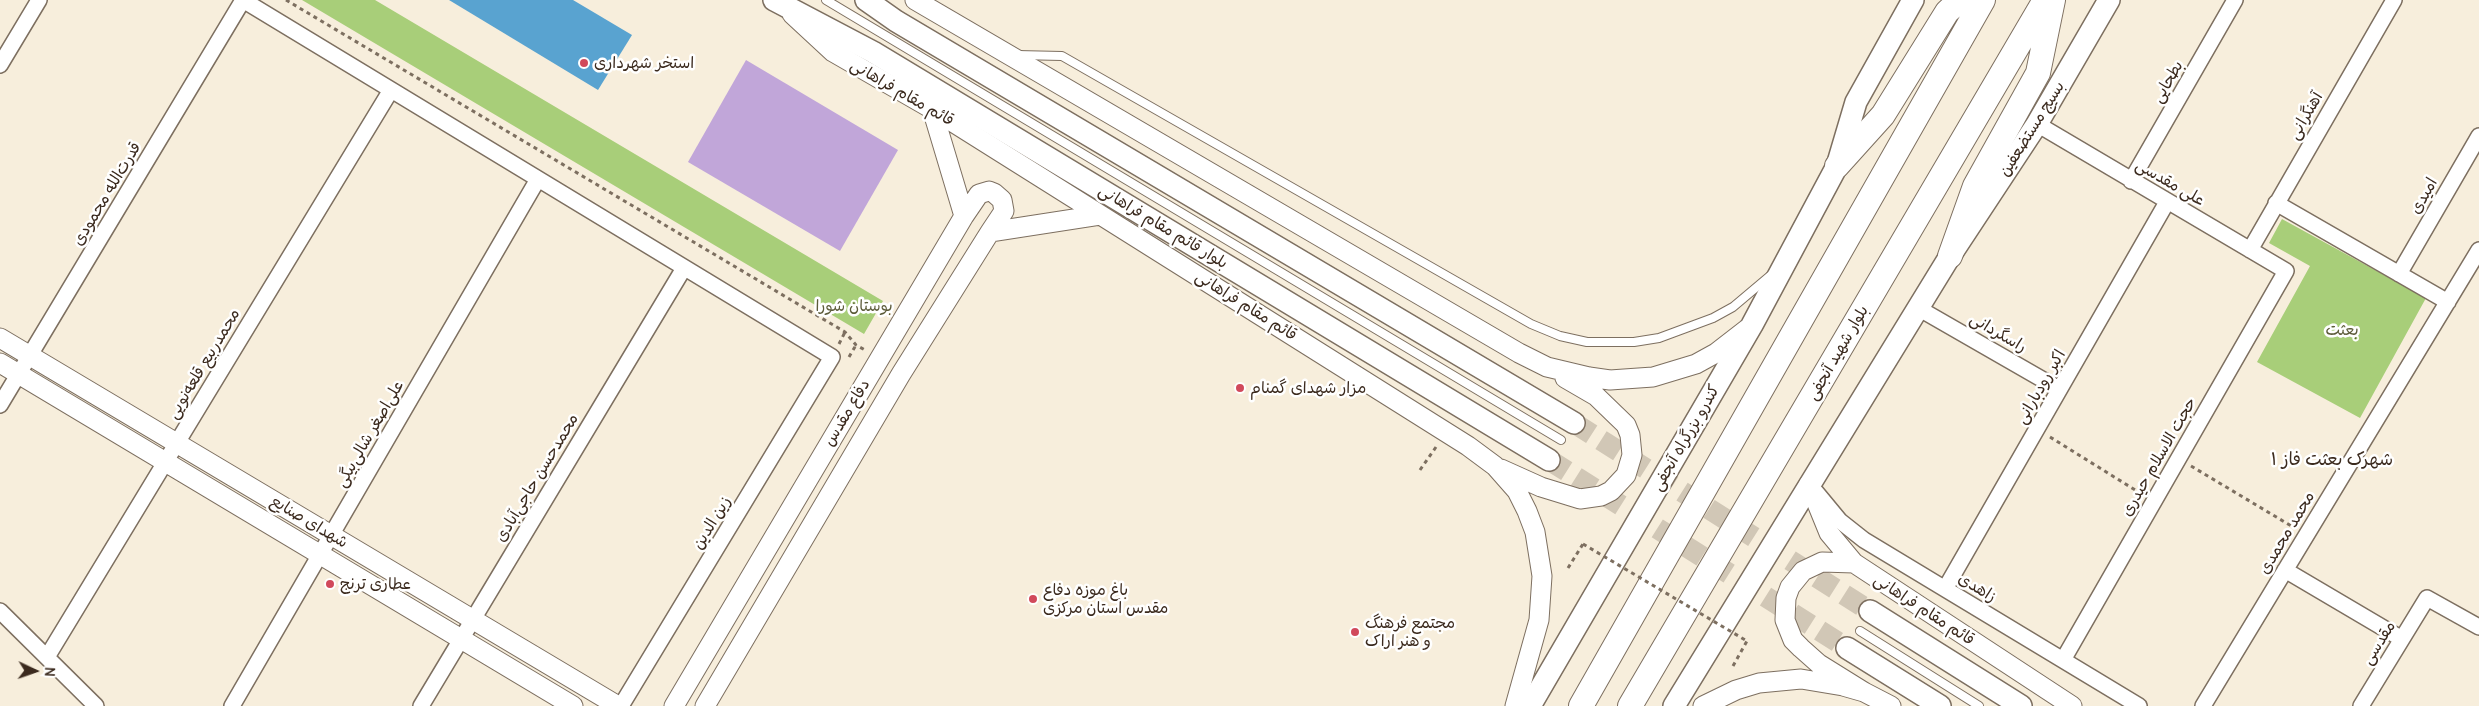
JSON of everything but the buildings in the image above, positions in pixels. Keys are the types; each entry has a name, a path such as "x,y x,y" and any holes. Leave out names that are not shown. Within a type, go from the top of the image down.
{"main road":[{"path":"866,0 896,21 1574,422"},
{"path":"1837,166 1856,102 1913,0"},
{"path":"1837,166 1883,115 1947,12 1960,0"},
{"path":"1581,706 1983,0"},
{"name":"بلوار شهید آنجفی","path":"1630,706 2046,0"},
{"path":"1674,706 1950,256 1975,186 2038,73 2052,0"},
{"name":"بسیج مستضعفین","path":"1950,256 2037,124 2109,0"},
{"name":"بلوار قائم مقام فراهانی","path":"779,3 873,52 1549,460"},
{"name":"کندرو بزرگراه آنجفی","path":"1530,706 1752,325 1837,166"},
{"path":"1870,611 2021,706"},
{"path":"1847,648 1940,706"}],"street":[{"path":"0,65 39,0"},
{"path":"243,0 684,268"},
{"name":"قدرت‌الله محمودی","path":"0,405 243,0"},
{"path":"915,0 1519,353 1596,396 1626,425 1630,435 1632,455 1626,475 1611,491 1601,496 1580,499 1541,487 1495,466"},
{"name":"بطحایی","path":"2131,180 2235,0"},
{"name":"آهنگرانی","path":"2250,250 2394,0"},
{"name":"قائم مقام فراهانی","path":"779,3 833,52 932,109 1447,433 1495,466 1517,491 1527,511 1535,532 1542,576 1539,620 1515,706"},
{"name":"محمدربیع قلعه‌نویی","path":"47,657 391,90"},
{"path":"932,109 964,216"},
{"name":"علی مقدسی","path":"2037,124 2286,271"},
{"name":"امیدی","path":"2399,274 2479,136"},
{"name":"علی‌اصغر شالی‌بیگی","path":"232,706 538,179"},
{"name":"دفاع مقدس","path":"674,706 964,216 979,194 994,193 1002,200 1004,211 901,374 705,706"},
{"name":"اکبر رودبارانی","path":"1944,589 2167,202"},
{"path":"2276,203 2448,302"},
{"path":"990,232 1100,215"},
{"name":"محمد محمدی","path":"2203,706 2479,250"},
{"name":"زین الدین","path":"619,706 832,357 684,268"},
{"name":"محمدحسن حاجی‌آبادی","path":"421,706 684,268"},
{"name":"حجت الاسلام حیدری","path":"2062,660 2286,271"},
{"name":"راسگردانی","path":"1918,308 2059,389"},
{"path":"1547,367 1589,378 1610,380 1653,377 1696,364 1716,353 1752,325"},
{"name":"شهدای صنایع","path":"0,338 619,706"},
{"name":"شهدای صنایع","path":"0,363 462,638 572,706"},
{"name":"قائم مقام فراهانی","path":"1809,484 1828,534 1854,563 2072,706"},
{"name":"زاهدی","path":"1809,484 1840,520 1864,540 2138,706"},
{"path":"1854,563 1832,560 1822,562 1803,571 1790,587 1786,598 1785,620 1793,640 1800,648 1820,664 1864,692 1891,706"},
{"path":"2285,570 2402,639"},
{"name":"مقدسی","path":"2361,706 2427,598 2479,627"},
{"path":"0,611 47,657 86,703"},
{"path":"1703,706 1736,690 1780,680 1822,681 1864,692"}],"lane":[{"path":"826,0 1561,440"},
{"path":"1008,54 1062,56 1531,324 1560,336 1587,342 1634,342 1659,338 1684,330 1733,306 1784,264"},
{"path":"1860,631 1979,706"}],"path":[{"path":"286,0 845,332 856,345 879,358"},
{"path":"2037,428 2153,502"},
{"path":"1420,470 1447,433"},
{"path":"2178,458 2306,535"},
{"path":"1568,568 1582,544 1747,641 1733,666"}],"green space":[{"name":"بوستان شورا","path":"302,0 375,0 883,301 864,334"},
{"name":"بعثت","path":"2282,219 2426,298 2360,418 2257,362 2310,266 2269,243"}],"water":[{"name":"استخر شهرداری","path":"449,0 573,0 632,35 598,90"}],"tunnel":[{"path":"1574,423 1870,611"},
{"path":"1549,460 1847,648"}],"place":[{"name":"استخر شهرداری","path":"584,63"},
{"name":"مزار شهدای گمنام","path":"1240,388"},
{"name":"عطاری ترنج","path":"330,584"},
{"name":"باغ موزه دفاع مقدس استان مرکزی","path":"1033,599"},
{"name":"مجتمع فرهنگ و هنر اراک","path":"1355,632"}],"district":[{"name":"شهرک بعثت فاز ۱","path":"2332,460"}]}
